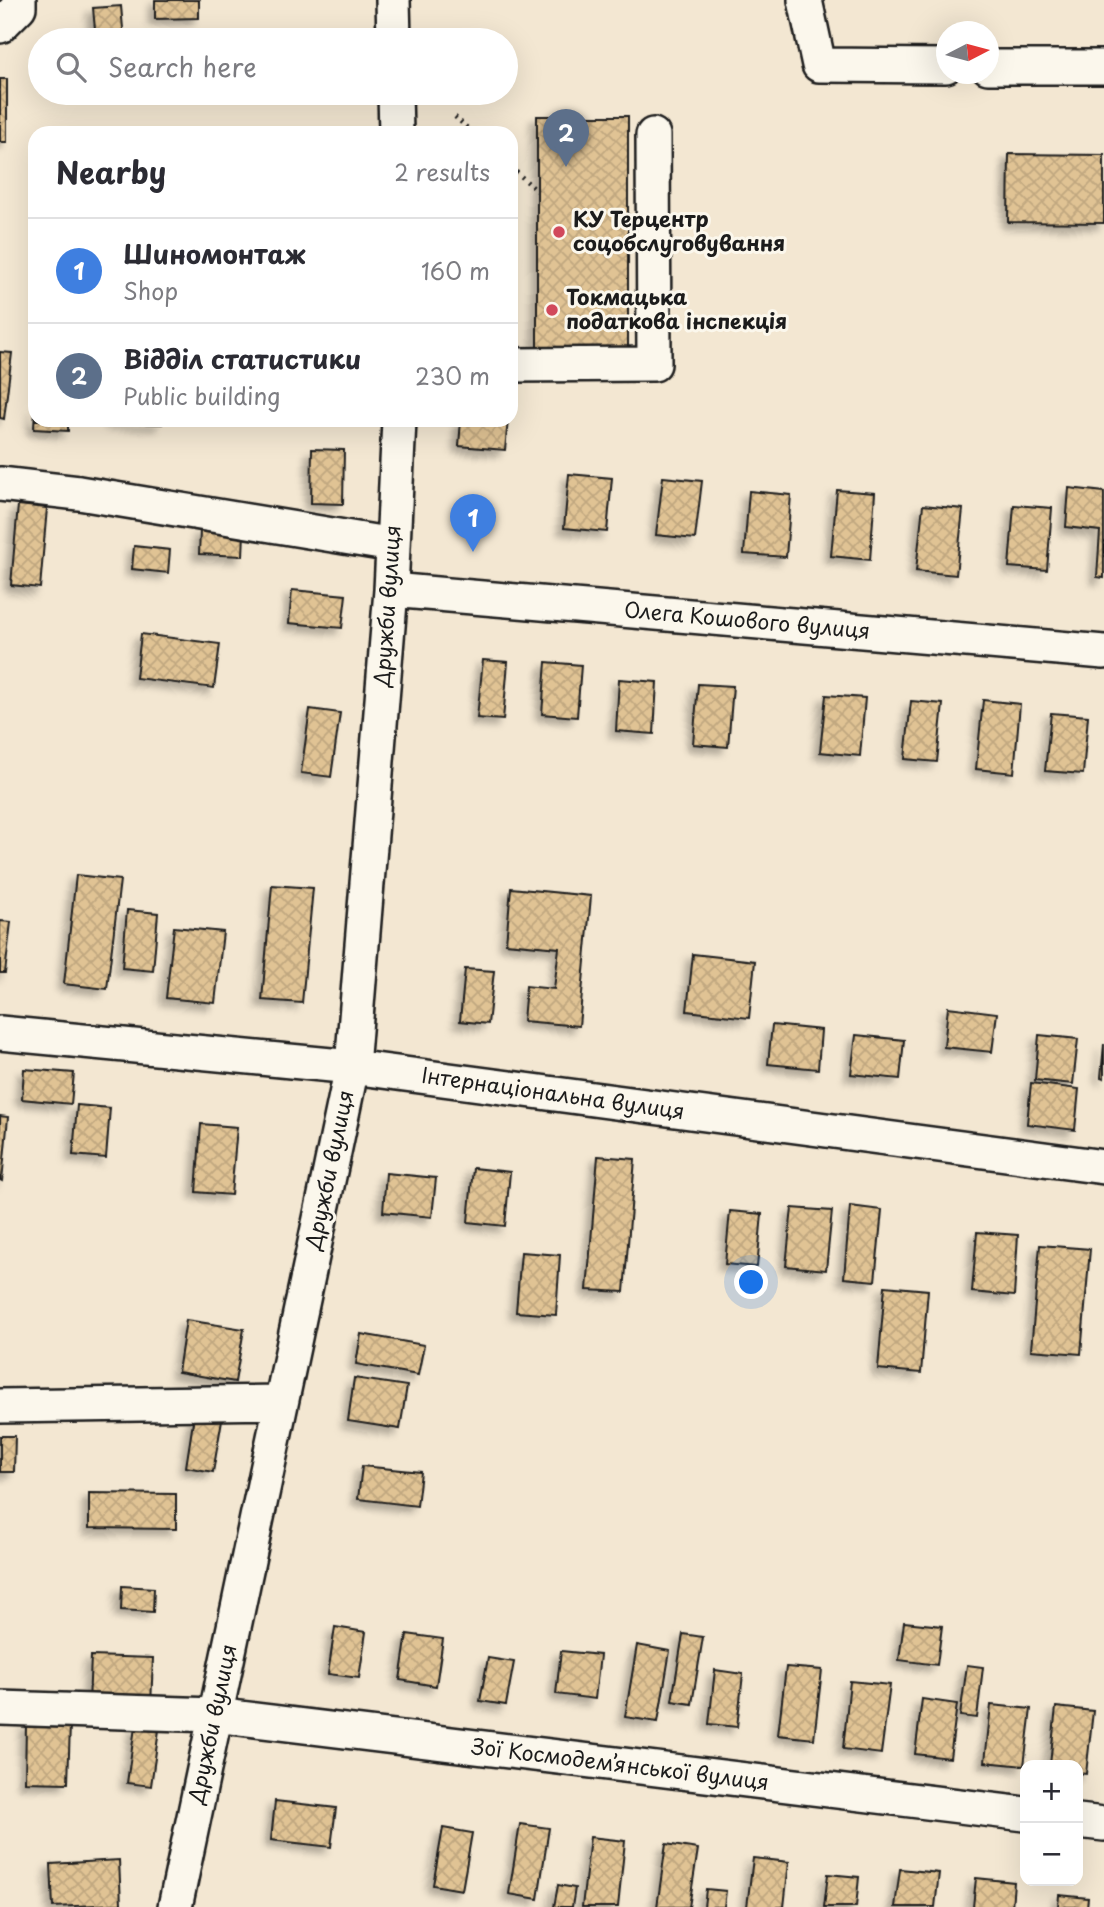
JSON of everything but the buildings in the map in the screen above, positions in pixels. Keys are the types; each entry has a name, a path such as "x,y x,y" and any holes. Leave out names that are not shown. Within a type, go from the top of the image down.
{"street":[{"path":"0,26 19,7 19,0"},
{"path":"393,0 394,28"},
{"path":"805,0 818,65 936,66"},
{"path":"999,66 1104,67"},
{"path":"395,105 396,126"},
{"path":"518,365 654,364 653,135"},
{"name":"Дружби вулиця","path":"175,1907 352,1067 391,590 399,427"},
{"path":"0,484 79,493 393,545"},
{"name":"Олега Кошового вулиця","path":"391,590 1104,652"},
{"name":"Інтернаціональна вулиця","path":"0,1033 352,1067 1104,1167"},
{"path":"0,1406 281,1402"},
{"name":"Зої Космодем’янської вулиця","path":"0,1708 215,1715 1020,1813"},
{"path":"1083,1822 1104,1824"}],"path":[{"path":"455,117 465,126"},
{"path":"518,173 537,191"}],"place":[{"name":"Відділ статистики","path":"566,167"},
{"name":"КУ Терцентр соцобслуговування","path":"559,232"},
{"name":"Токмацька податкова інспекція","path":"552,310"},
{"name":"Шиномонтаж","path":"473,552"}]}
